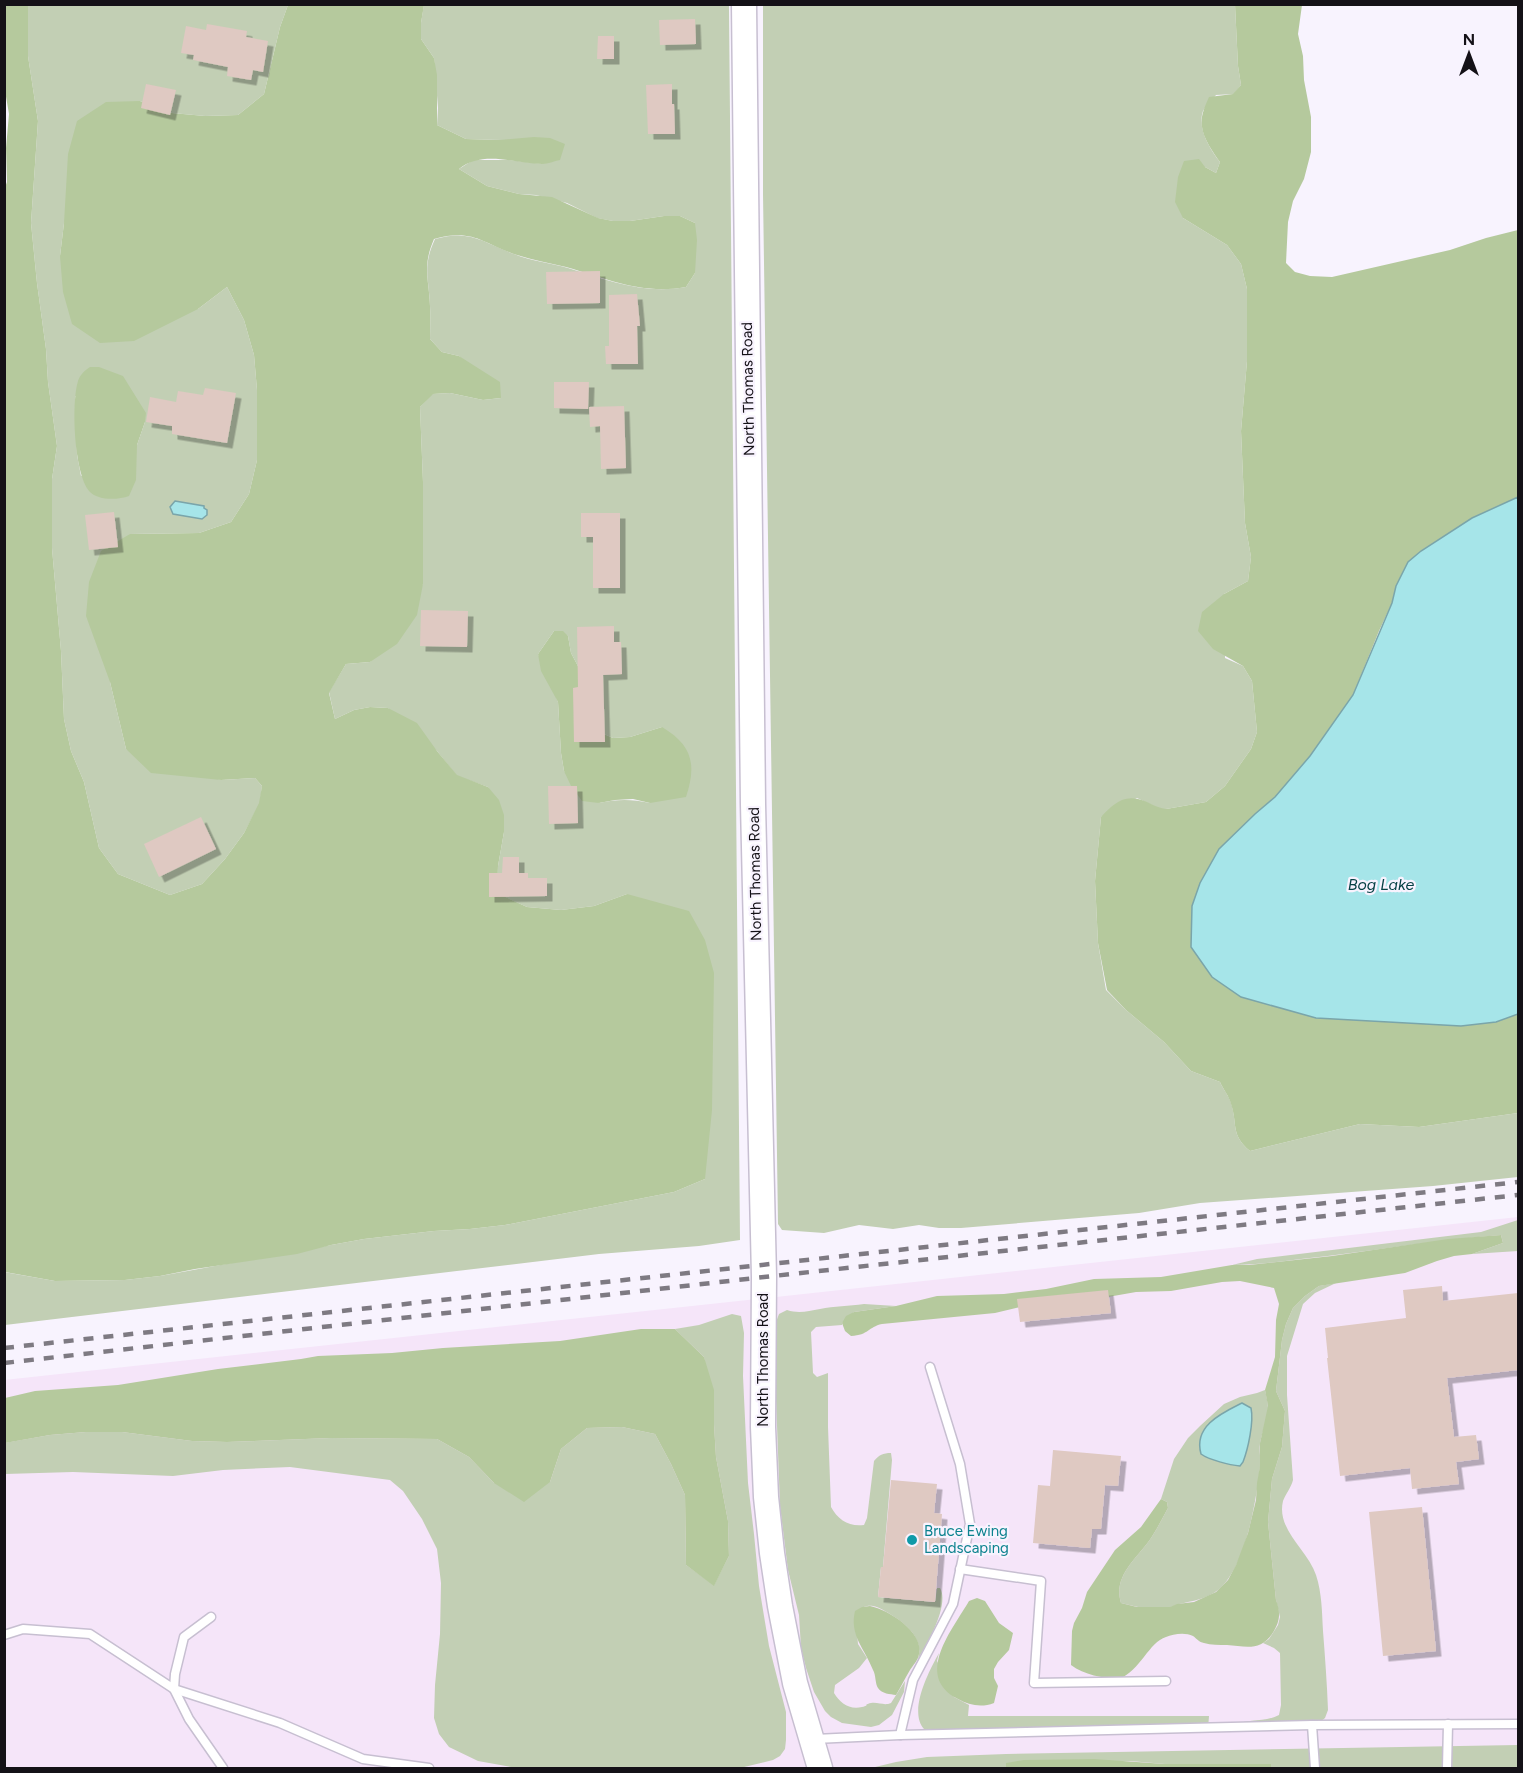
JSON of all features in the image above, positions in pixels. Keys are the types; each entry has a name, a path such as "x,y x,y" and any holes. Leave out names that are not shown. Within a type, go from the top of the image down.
{"main road":[{"name":"North Thomas Road","path":"744,4 753,804 764,1277 763,1439 767,1509 780,1606 795,1683 820,1768"}],"lane":[{"path":"900,1734 913,1680 953,1604 970,1524 960,1464 930,1367"},
{"path":"960,1569 1041,1581 1034,1683 1166,1681"},
{"path":"210,1617 184,1637 175,1674 174,1689 189,1719 223,1768"},
{"path":"4,1635 23,1629 90,1634 174,1689 280,1723 363,1759 429,1768"},
{"path":"1448,1724 1448,1768"},
{"path":"812,1740 900,1734 1312,1725 1518,1724"},
{"path":"1312,1725 1315,1768"}],"shaded area":[{"path":"1518,1217 1518,1768 5,1768 4,1380"}],"green space":[{"path":"424,4 729,5 740,1240 699,1246 599,1254 5,1325 4,1272 55,1281 125,1280 160,1276 364,1239 505,1225 674,1192 705,1179 627,894 594,906 561,910 527,907 496,893 504,832 488,787 457,776 437,751 388,708 370,707 354,710 335,719 329,692 346,664 370,662 423,584 420,407 432,394 450,393 483,400 501,398 459,356 442,352 430,339 427,265 435,239 458,235 476,238 527,258 640,288 686,287 695,273 695,223 680,216 630,221 597,218 567,203 487,186 459,169 473,160 509,160 543,164 500,140 466,139 437,125 434,58 421,39","holes":["554,631 568,636 571,653 579,668 597,731 613,738 630,737 662,727 650,803 624,800 599,803 564,771 558,702 538,654"]},
{"path":"6,5 28,5 28,56 38,121 31,223 57,446 52,479 52,548 64,719 71,751 84,782 99,848 118,874 170,895 202,884 225,859 244,833 259,803 262,786 255,778 221,780 151,773 126,749 110,682 86,616 89,582 101,551 130,534 199,533 231,522 249,494 257,460 257,390 254,355 244,320 227,287 198,309 134,341 100,343 72,324 63,292 60,256 68,154 77,121 106,102 140,101 172,113 205,116 238,115 264,94 280,27 288,5 424,5 421,39 434,58 437,75 437,125 466,139 500,140 534,137 550,138 565,144 560,160 549,163 488,159 468,163 459,169 487,186 519,194 552,197 598,218 630,221 680,216 695,223 697,240 695,273 686,287 670,289 640,287 611,281 517,255 469,236 459,235 434,239 427,265 430,339 442,352 459,356 500,382 501,398 483,400 450,393 433,394 420,407 423,584 417,615 397,644 370,662 346,664 329,693 335,719 354,710 370,707 388,708 417,723 457,775 488,787 499,800 504,815 504,832 498,866 497,893 527,907 561,910 594,906 627,894 689,911 705,940 714,973 712,1110 705,1179 674,1192 505,1225 364,1239 297,1254 160,1276 125,1280 55,1281 5,1272 4,190 7,182 6,148 9,114 4,85"},
{"path":"28,5 288,5 280,27 264,94 238,115 205,116 172,113 140,101 64,223 60,256 198,309 227,287 244,320 254,355 257,390 257,460 249,494 231,522 199,533 130,534 110,682 126,749 221,780 255,778 262,786 260,803 244,833 225,859 202,884 170,895 118,874 99,848 84,782 71,751 64,719 52,548 52,479 57,446 31,223 38,121 28,56","holes":["75,396 145,422 137,445 81,476 77,455"]},
{"path":"763,5 1235,5 1241,85 1234,94 1216,95 1203,111 1203,132 1220,162 1216,173 1205,167 1183,218 1227,245 1241,264 1247,289 1247,361 1241,431 1245,523 1251,557 1248,581 1224,594 1225,658 1243,666 1252,681 1257,732 1251,749 1225,786 1206,802 1160,809 1137,798 1101,817 1095,881 1098,943 1106,990 1164,1042 1191,1071 1220,1082 1231,1103 1237,1134 1250,1151 1360,1124 1419,1127 1518,1113 1518,1177 1433,1186 1200,1203 1139,1213 961,1228 919,1225 893,1229 859,1225 824,1233 782,1230 778,1224 763,194"},
{"path":"1235,5 1302,5 1298,34 1311,117 1311,152 1304,179 1293,201 1288,222 1286,263 1295,272 1310,276 1332,277 1450,250 1518,230 1518,497 1472,518 1408,562 1396,586 1392,603 1353,695 1310,756 1275,797 1255,814 1518,1014 1518,1113 1419,1127 1360,1124 1250,1151 1237,1134 1230,1101 1220,1082 1191,1071 1164,1042 1126,1010 1107,990 1098,943 1095,881 1101,817 1109,809 1117,802 1132,798 1166,809 1206,802 1225,786 1251,749 1257,732 1252,681 1243,666 1213,649 1198,631 1202,612 1224,594 1248,581 1251,557 1245,523 1241,431 1247,361 1247,289 1241,264 1227,245 1183,218 1175,202 1178,177 1184,161 1199,159 1205,167 1216,173 1220,162 1204,136 1202,119 1209,97 1233,94 1241,85"},
{"path":"90,367 99,367 123,376 146,413 137,445 136,480 129,496 114,499 98,497 89,491 80,469 74,421 76,391 80,377"},
{"path":"554,631 563,631 568,636 571,653 579,668 597,731 613,738 630,737 662,727 686,748 691,765 691,775 686,797 650,803 633,799 599,803 582,801 564,771 558,702 541,671 538,654"},
{"path":"1518,1220 1518,1251 1472,1254 1503,1243 1501,1235 1232,1265 1257,1259 1481,1232"},
{"path":"1501,1235 1503,1243 1472,1254 1437,1261 1405,1273 1319,1286 1293,1308 1282,1340 1276,1391 1285,1411 1282,1447 1272,1479 1268,1522 1276,1600 1279,1609 1277,1625 1267,1640 1251,1647 1207,1644 1186,1634 1169,1636 1154,1645 1133,1670 1119,1679 1094,1675 1071,1665 1072,1631 1087,1592 1115,1550 1141,1527 1161,1499 1167,1502 1168,1508 1152,1537 1123,1577 1119,1594 1121,1603 1137,1607 1170,1607 1194,1602 1216,1592 1228,1580 1236,1565 1248,1533 1256,1500 1260,1443 1268,1406 1265,1390 1275,1357 1279,1304 1274,1288 1240,1281 1222,1282 1171,1291 1136,1292 1020,1307 995,1313 882,1324 851,1336 845,1331 842,1323 846,1316 854,1312 896,1306 937,1296 1004,1294 1046,1289 1094,1279 1161,1277 1232,1265 1332,1256 1448,1239"},
{"path":"1336,1283 1315,1293 1303,1304 1287,1356 1287,1395 1293,1480 1283,1501 1282,1511 1288,1531 1312,1566 1318,1582 1328,1710 1325,1718 1315,1726 1232,1726 1279,1715 1281,1705 1280,1653 1263,1643 1269,1639 1280,1617 1276,1600 1268,1522 1272,1479 1282,1447 1285,1411 1276,1391 1282,1340 1293,1308 1319,1286"},
{"path":"864,1304 896,1306 854,1312 842,1325 816,1327 811,1332 813,1373 817,1377 828,1373 831,1507 844,1522 864,1525 867,1518 874,1461 881,1455 891,1453 883,1567 881,1567 878,1597 935,1602 937,1588 940,1588 942,1595 940,1614 918,1659 919,1645 913,1633 902,1622 884,1610 873,1606 864,1607 855,1612 858,1644 867,1658 859,1668 835,1685 836,1697 845,1705 853,1707 862,1707 871,1703 888,1704 891,1703 905,1681 904,1692 892,1715 879,1725 871,1727 842,1723 831,1717 814,1692 806,1668 801,1648 799,1615 788,1570 780,1506 775,1372 776,1322 779,1314 787,1310 804,1312"},
{"path":"732,1314 741,1316 744,1333 743,1376 748,1483 759,1586 769,1646 786,1712 785,1749 780,1756 773,1760 740,1768 511,1767 478,1761 449,1747 439,1734 434,1718 441,1583 437,1549 422,1519 403,1491 390,1480 290,1467 223,1470 173,1476 73,1472 5,1474 4,1443 50,1435 122,1432 192,1441 227,1442 331,1438 437,1439 469,1457 494,1483 550,1482 561,1449 587,1428 622,1427 655,1434 685,1495 686,1565 714,1585 729,1556 728,1521 716,1457 714,1424 704,1357 675,1329 699,1325"},
{"path":"641,1329 675,1329 704,1357 714,1390 716,1457 728,1521 729,1556 714,1586 686,1565 685,1495 655,1434 622,1427 587,1428 561,1449 550,1482 524,1502 494,1483 469,1457 437,1439 331,1438 227,1442 192,1441 122,1432 86,1432 50,1435 5,1443 5,1398 35,1391 118,1385 318,1356 560,1341"},
{"path":"1265,1390 1268,1412 1260,1444 1256,1497 1243,1550 1228,1580 1209,1596 1171,1607 1152,1609 1121,1603 1119,1594 1123,1577 1152,1537 1168,1508 1167,1502 1161,1499 1174,1459 1188,1438 1224,1404"},
{"path":"977,1598 985,1601 999,1623 1013,1633 1009,1650 994,1669 994,1678 998,1686 994,1703 984,1705 966,1703 945,1689 938,1678 937,1665 954,1625 969,1601"},
{"path":"870,1606 904,1623 911,1630 919,1646 918,1659 896,1695 884,1693 878,1688 870,1662 856,1635 855,1611"},
{"path":"939,1653 937,1661 954,1697 969,1705 968,1716 1209,1716 1208,1729 924,1729 918,1712 919,1702 926,1680"},
{"path":"1518,1745 1518,1768 1271,1768 1271,1764 1165,1764 1130,1761 1007,1763 1006,1768 871,1768 927,1757 1006,1754"},
{"path":"1094,1759 1165,1764 1271,1764 1271,1768 1006,1768 1006,1763 1024,1760"}],"water":[{"name":"Bog Lake","path":"1518,497 1518,1014 1496,1022 1461,1026 1316,1018 1241,997 1212,977 1191,947 1192,906 1200,883 1219,849 1275,797 1310,756 1353,695 1392,603 1396,586 1408,562 1472,518"},
{"path":"175,501 204,506 207,515 202,519 173,514 170,507"},
{"path":"1242,1403 1251,1408 1252,1421 1247,1450 1240,1466 1220,1462 1201,1454 1201,1436 1205,1428 1218,1416"}],"building":[{"path":"695,19 696,44 660,45 659,20"},
{"path":"207,24 247,31 246,37 268,41 263,72 253,70 251,80 227,76 228,67 193,60 194,55 181,53 186,26 206,30"},
{"path":"598,36 614,36 614,59 597,59"},
{"path":"146,84 176,90 170,115 141,108"},
{"path":"672,84 675,134 648,134 646,85"},
{"path":"600,271 600,303 547,304 546,272"},
{"path":"637,294 640,326 637,326 638,364 606,364 605,346 609,346 609,295"},
{"path":"554,382 589,382 588,409 554,408"},
{"path":"205,388 236,393 227,443 172,434 172,426 146,422 150,397 176,402 178,391 203,395"},
{"path":"624,406 626,468 601,469 600,426 590,427 589,407"},
{"path":"114,512 118,547 89,550 85,515"},
{"path":"581,513 620,513 620,588 593,588 593,537 581,537"},
{"path":"421,610 468,611 467,647 420,646"},
{"path":"614,626 614,642 621,642 622,674 603,675 605,742 574,742 573,688 578,687 577,627"},
{"path":"548,786 577,786 578,823 549,824"},
{"path":"201,817 216,849 159,877 144,844"},
{"path":"503,857 519,857 519,873 528,873 528,878 547,878 547,896 489,897 489,873 502,873"},
{"path":"1442,1286 1443,1301 1518,1293 1518,1370 1447,1378 1454,1437 1476,1435 1479,1459 1456,1462 1459,1484 1412,1489 1410,1468 1340,1476 1325,1328 1406,1318 1403,1290"},
{"path":"1108,1290 1111,1313 1020,1322 1017,1299"},
{"path":"1053,1450 1121,1456 1118,1486 1105,1485 1101,1529 1092,1529 1090,1548 1033,1543 1038,1485 1050,1486"},
{"name":"Bruce Ewing Landscaping","path":"891,1480 937,1484 934,1513 942,1514 935,1602 878,1597"},
{"path":"1422,1507 1436,1651 1383,1656 1369,1512"}],"railway":[{"path":"4,1348 1518,1182"},
{"path":"4,1363 1518,1195"}],"place":[{"name":"Bruce Ewing Landscaping","path":"912,1540"}]}
